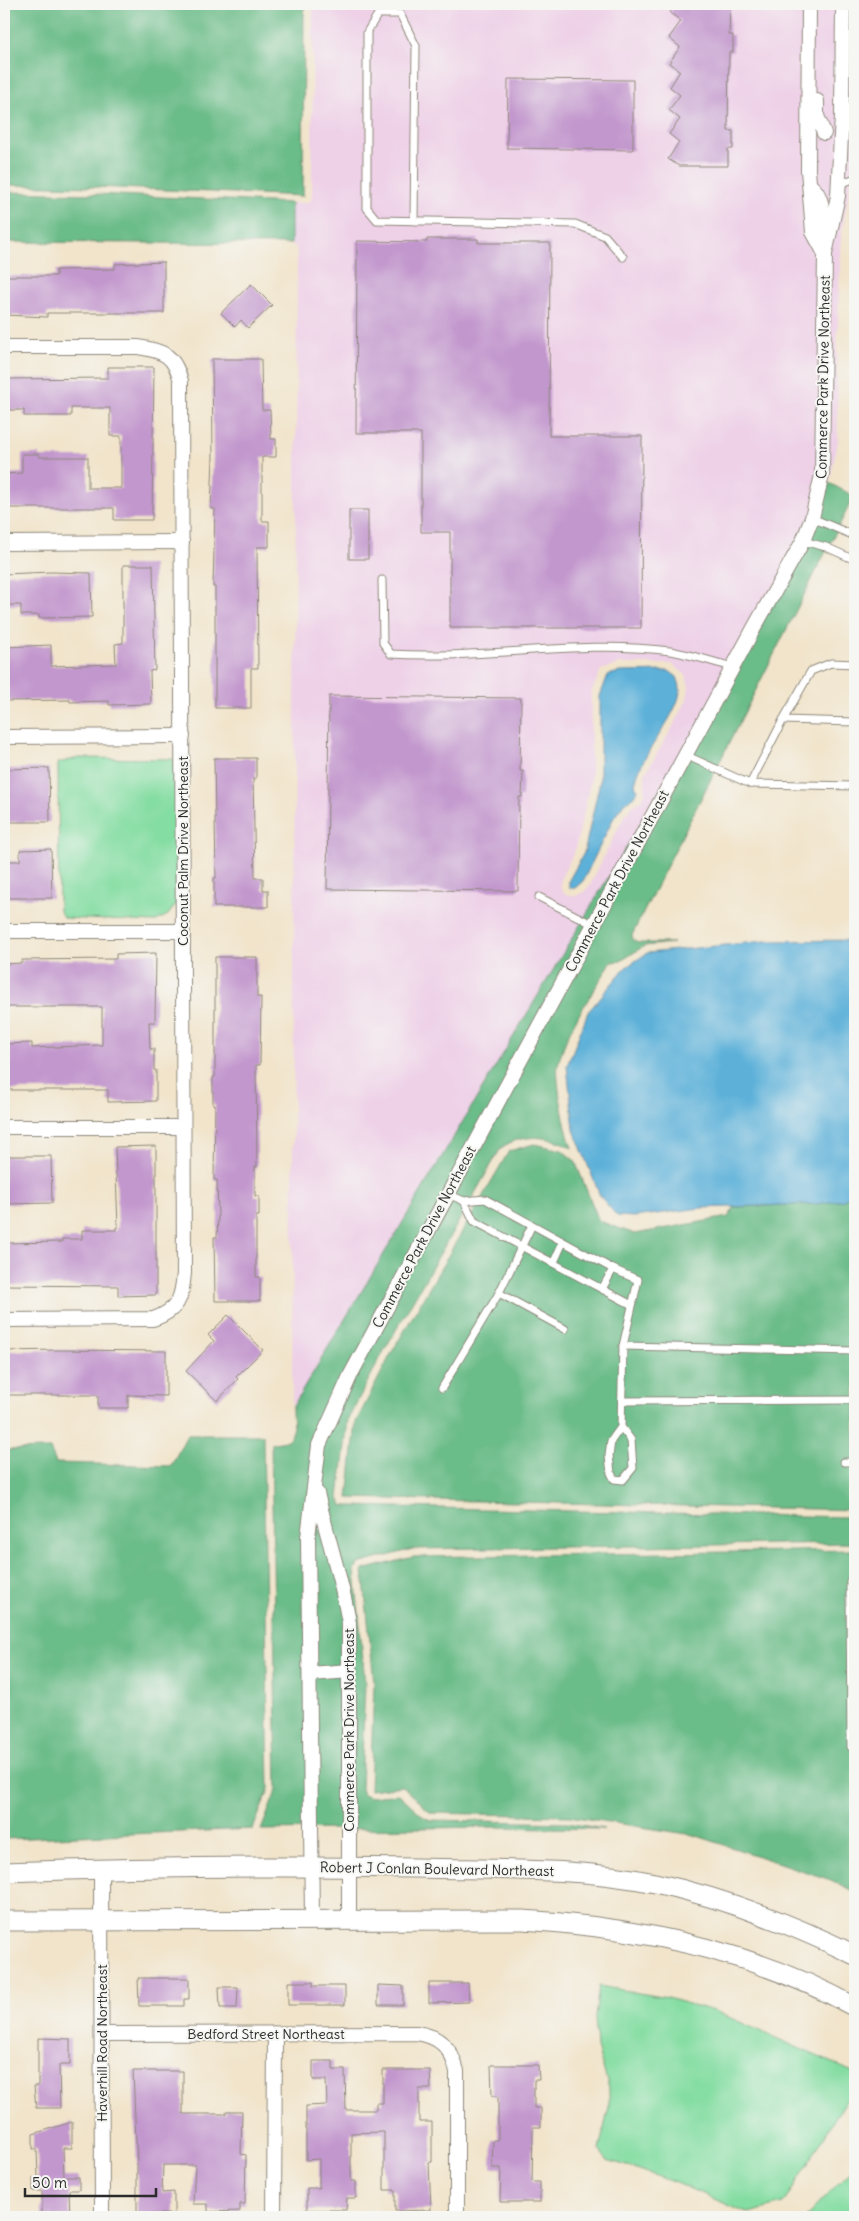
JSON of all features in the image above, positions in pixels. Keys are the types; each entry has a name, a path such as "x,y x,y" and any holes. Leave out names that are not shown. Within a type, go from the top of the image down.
{"main road":[{"name":"Robert J Conlan Boulevard Northeast","path":"4,1872 101,1868 311,1867 577,1871 655,1883 741,1906 802,1929 855,1955"},
{"path":"4,1921 523,1920 578,1924 651,1935 726,1954 796,1979 855,2007"}],"street":[{"name":"Commerce Park Drive Northeast","path":"312,1920 308,1538 319,1445 351,1374 733,666 804,541 812,518 822,474 825,254 838,196 843,4"},
{"name":"Commerce Park Drive Northeast","path":"809,8 809,184 813,232 825,254"},
{"path":"809,8 817,33 817,116 824,133"},
{"path":"808,136 824,133 841,134"},
{"name":"Coconut Palm Drive Northeast","path":"4,347 138,347 161,352 172,359 177,368 181,381 183,736 183,1292 179,1301 166,1315 142,1320 4,1320"},
{"path":"4,543 182,542"},
{"path":"4,737 183,736"},
{"path":"4,931 182,931"},
{"path":"4,1127 183,1127"},
{"name":"Commerce Park Drive Northeast","path":"315,1485 327,1536 343,1587 349,1623 349,1920"},
{"path":"310,1674 350,1671"},
{"name":"Haverhill Road Northeast","path":"101,1868 102,2217"},
{"name":"Bedford Street Northeast","path":"102,2034 416,2033 441,2041 448,2049 457,2071 456,2217"},
{"path":"274,2217 275,2034"}],"lane":[{"path":"414,220 416,46 400,14 378,14 367,32 367,208 377,220 575,224 605,236 623,258"},
{"path":"838,185 855,178"},
{"path":"812,518 855,536"},
{"path":"804,541 826,547 855,560"},
{"path":"382,580 383,643 391,654 491,654 558,649 620,648 672,651 733,666"},
{"path":"750,784 811,671 831,663 855,664"},
{"path":"783,720 855,722"},
{"path":"685,755 750,784 855,786"},
{"path":"538,897 594,925"},
{"path":"448,1194 464,1201 485,1199 613,1270 638,1280 623,1346 621,1427 612,1441 608,1456 610,1473 614,1480 623,1480 633,1468 631,1440 621,1427"},
{"path":"464,1201 474,1221 632,1305"},
{"path":"442,1388 499,1293 532,1225"},
{"path":"554,1262 563,1242"},
{"path":"602,1290 613,1270"},
{"path":"499,1293 566,1329"},
{"path":"623,1346 855,1350"},
{"path":"623,1401 855,1400"},
{"path":"844,1462 855,1462"},
{"path":"855,1581 850,1581 851,1747 855,1750"}],"shaded area":[{"path":"313,4 855,4 855,175 852,176 841,234 837,358 838,442 829,483 779,591 292,1408 297,251 296,247 291,244 291,203 306,203 311,200","holes":["620,664 672,664 686,675 689,687 687,699 645,774 645,794 639,802 630,808 621,822 590,885 584,892 576,896 565,894 560,887 561,878 575,850 591,780 591,693 601,670"]}],"green space":[{"path":"4,4 304,4 303,196 4,185"},
{"path":"4,192 291,203 291,244 4,242"},
{"path":"829,483 854,496 632,935 633,940 638,943 673,943 644,946 621,961 611,962 567,1038 558,1065 557,1072 562,1106 572,1148 546,1138 527,1138 509,1143 501,1148 385,1349 348,1419 339,1498 342,1505 348,1506 848,1517 855,1519 855,1543 413,1549 358,1564 355,1571 365,1683 361,1789 363,1794 371,1797 399,1794 425,1818 431,1820 568,1823 604,1829 497,1827 261,1830 277,1789 271,1443 290,1438 293,1429 292,1408 779,591"},
{"path":"79,758 173,759 176,769 176,904 168,915 154,922 64,918 59,911 58,763"},
{"path":"534,1144 562,1150 575,1161 599,1221 635,1234 728,1217 735,1207 816,1204 844,1200 855,1191 855,1510 348,1498 356,1422 392,1352 509,1151"},
{"path":"187,1435 263,1435 269,1789 253,1829 4,1839 4,1450 50,1449 56,1463 171,1466"},
{"path":"855,1550 855,1892 831,1880 694,1835 569,1816 431,1813 402,1786 370,1790 374,1683 363,1570 413,1557"},
{"path":"599,1986 667,1998 717,2012 855,2073 855,2086 783,2204 749,2213 744,2212 676,2183 607,2160 599,2150 609,2107 609,2088 597,2047 595,2017"},
{"path":"855,2166 855,2217 806,2217"}],"water":[{"path":"669,671 677,677 680,689 678,699 674,711 638,773 635,785 638,790 632,798 624,803 613,819 583,881 575,888 569,888 569,880 584,853 600,781 600,696 608,675 620,672"},
{"path":"855,940 855,1191 844,1200 816,1204 701,1208 634,1217 617,1216 600,1196 574,1130 567,1066 588,1012 625,968 647,953 765,941"}],"building":[{"path":"675,4 730,4 729,35 733,35 733,52 729,52 728,131 733,131 733,149 728,149 728,166 679,166 668,159 679,142 669,134 680,119 669,110 680,95 670,87 680,71 669,63 680,47 669,38 681,21 670,13"},
{"path":"508,79 633,80 633,150 507,148"},
{"path":"427,239 478,239 478,243 550,243 549,436 642,436 641,628 450,628 450,532 421,532 421,433 356,433 357,241 427,242"},
{"path":"164,262 164,313 47,313 47,317 4,315 4,276 56,276 56,270 115,269 115,264"},
{"path":"251,284 272,305 248,328 241,320 235,327 221,313"},
{"path":"212,359 261,359 262,410 270,410 271,439 276,439 276,457 262,457 262,521 269,521 269,547 257,547 258,668 251,668 251,708 215,708 215,587 213,587 215,509 211,509 213,457"},
{"path":"108,367 154,367 152,520 114,520 114,508 4,508 4,474 22,473 22,454 39,454 39,457 88,457 88,488 121,488 121,436 110,436 110,408 71,408 71,416 24,416 24,410 4,410 4,379 108,378"},
{"path":"349,510 368,510 368,559 349,559"},
{"path":"123,565 153,565 155,670 150,671 151,704 109,705 109,701 70,702 70,700 4,701 4,647 51,645 51,666 116,664 115,644 123,643"},
{"path":"91,573 92,617 39,618 39,615 21,615 21,605 4,605 4,574"},
{"path":"329,696 521,698 520,771 523,771 522,797 519,797 518,891 327,889"},
{"path":"214,758 256,758 256,779 253,779 255,878 263,878 263,890 268,890 268,907 214,907 214,878 216,878"},
{"path":"49,768 50,822 5,822 4,769"},
{"path":"51,849 52,898 4,898 4,861 20,861 20,850"},
{"path":"156,953 155,1022 149,1022 150,1049 154,1049 154,1070 156,1070 156,1101 108,1102 108,1090 4,1090 4,1044 32,1043 32,1048 102,1045 102,1007 4,1007 4,964 22,963 22,960 116,959 116,954"},
{"path":"215,957 257,957 257,997 261,997 260,1065 256,1065 257,1167 255,1167 255,1196 259,1196 259,1216 256,1216 256,1277 260,1277 260,1301 215,1301 214,1237 217,1237 218,1216 217,1180 214,1180 215,1105 213,1105 213,1077 215,1077"},
{"path":"156,1146 156,1295 118,1296 118,1286 4,1285 4,1243 62,1242 62,1239 82,1239 82,1230 116,1230 116,1227 118,1227 115,1147"},
{"path":"4,1156 51,1156 52,1203 4,1204"},
{"path":"228,1315 263,1350 236,1377 238,1379 217,1401 186,1371 214,1341 208,1335"},
{"path":"4,1351 166,1351 166,1396 128,1395 128,1408 98,1408 98,1395 4,1395"},
{"path":"138,1978 189,1978 189,1999 184,1999 184,2006 139,2006"},
{"path":"288,1982 313,1982 313,1986 345,1986 345,2005 288,2005"},
{"path":"429,1983 468,1983 469,2002 429,2003"},
{"path":"378,1985 403,1986 403,2005 378,2005"},
{"path":"219,1987 238,1987 237,2008 220,2008"},
{"path":"38,2038 70,2039 70,2065 59,2065 60,2108 36,2108 34,2086 38,2086"},
{"path":"313,2061 333,2061 333,2070 345,2070 346,2110 376,2110 376,2103 383,2103 383,2070 430,2070 431,2089 419,2089 419,2122 432,2122 432,2162 429,2162 431,2210 395,2211 395,2190 384,2190 384,2132 351,2133 351,2181 356,2181 356,2198 347,2198 346,2210 307,2210 307,2188 319,2188 319,2159 306,2160 306,2106 327,2105 326,2080 313,2080"},
{"path":"491,2065 538,2065 539,2080 534,2080 534,2108 541,2108 541,2127 533,2127 532,2182 540,2182 540,2202 500,2202 501,2168 492,2168 493,2140 498,2140 498,2096 492,2096"},
{"path":"133,2071 183,2071 183,2114 226,2114 226,2111 242,2111 241,2154 246,2155 245,2204 240,2204 240,2211 208,2212 208,2204 193,2204 195,2165 163,2165 162,2193 174,2192 174,2214 137,2214"},
{"path":"72,2122 72,2148 63,2148 64,2177 79,2177 79,2190 69,2190 70,2217 42,2217 42,2191 33,2191 33,2178 38,2178 37,2149 33,2149 33,2134"}]}
